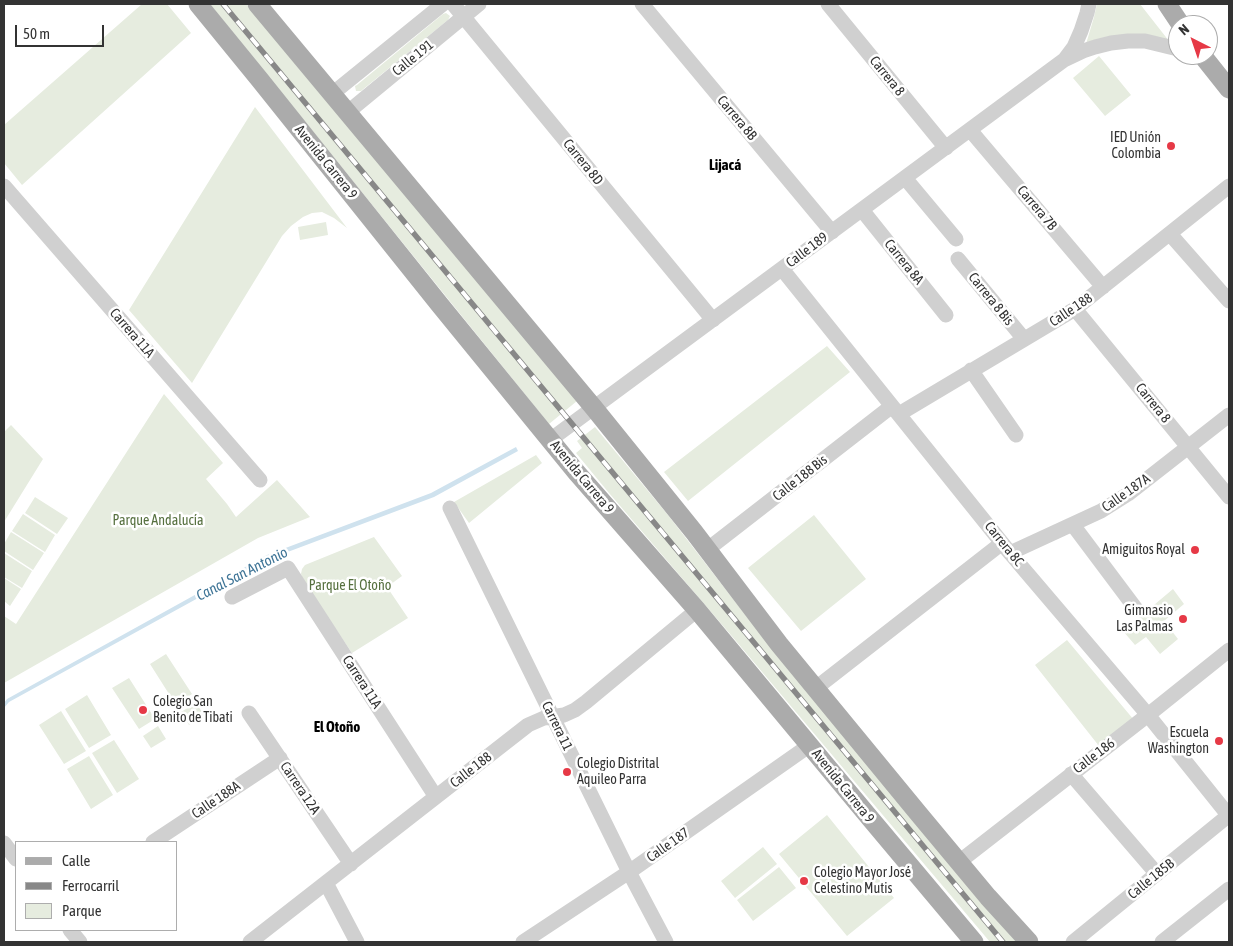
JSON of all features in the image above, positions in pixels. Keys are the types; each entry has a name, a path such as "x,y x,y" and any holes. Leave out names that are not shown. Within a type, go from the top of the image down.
{"main road":[{"name":"Avenida Carrera 9","path":"198,4 577,473 697,610 974,942"},
{"path":"257,4 594,408 708,549 779,644 999,910 1029,942"},
{"path":"1167,4 1174,15"},
{"path":"1210,65 1229,89"}],"street":[{"name":"Calle 191","path":"332,94 443,4"},
{"name":"Carrera 8D","path":"453,4 713,320"},
{"name":"Calle 191","path":"348,112 479,4"},
{"name":"Carrera 8B","path":"642,4 832,232"},
{"name":"Carrera 8","path":"828,4 946,148"},
{"name":"Calle 189","path":"1064,60 1074,46 1081,31 1089,4"},
{"name":"Calle 189","path":"550,440 1064,60 1082,51 1111,42 1145,42 1168,47"},
{"name":"Carrera 7B","path":"970,130 1104,287"},
{"path":"905,178 956,239"},
{"name":"Carrera 11A","path":"4,186 260,480"},
{"name":"Calle 188","path":"896,410 971,370 1075,309 1229,186"},
{"name":"Carrera 8A","path":"862,210 946,314"},
{"path":"1170,234 1229,301"},
{"name":"Carrera 8 Bis","path":"958,259 1024,339"},
{"name":"Carrera 8C","path":"782,269 1006,548 1148,715 1229,816"},
{"name":"Carrera 8","path":"1075,309 1229,497"},
{"path":"971,370 1016,435"},
{"name":"Calle 188 Bis","path":"708,549 896,410"},
{"name":"Calle 187A","path":"816,688 1006,548 1073,525 1101,511 1128,494 1229,415"},
{"name":"Carrera 11","path":"450,508 629,872 666,942"},
{"path":"1073,525 1136,609"},
{"name":"Carrera 11A","path":"232,597 288,568 436,797"},
{"name":"Calle 188","path":"250,942 528,725 544,718 564,715 586,702 697,610"},
{"name":"Calle 186","path":"959,862 1229,650"},
{"name":"Carrera 12A","path":"249,712 351,864"},
{"name":"Calle 187","path":"523,942 629,872 810,744"},
{"name":"Calle 188A","path":"155,841 280,758"},
{"path":"1071,774 1157,874"},
{"name":"Calle 185B","path":"1073,942 1229,816"},
{"path":"4,842 15,858"},
{"path":"326,883 357,942"},
{"path":"1162,942 1229,889"},
{"path":"71,931 80,942"}],"green space":[{"path":"142,4 167,4 191,33 22,185 4,163 4,125"},
{"path":"210,4 246,4 577,401 549,424"},
{"path":"1097,4 1140,4 1168,41 1086,44"},
{"path":"446,13 450,16 448,20 361,91 356,91 355,86"},
{"path":"1099,56 1131,95 1105,116 1073,78"},
{"path":"255,107 347,228 322,212 312,213 303,217 291,226 282,236 192,383 129,310"},
{"path":"326,222 328,235 300,240 298,227"},
{"path":"827,346 850,372 688,501 664,472"},
{"name":"Parque Andalucía","path":"164,394 223,463 206,479 236,517 277,480 310,517 258,538 4,683 4,616 16,624"},
{"path":"11,425 43,459 4,522 4,432"},
{"path":"595,427 668,515 747,617 1018,942 990,942 576,453 582,448 577,441"},
{"path":"536,455 542,463 469,523 454,502"},
{"path":"35,497 68,518 57,534 25,513"},
{"path":"23,514 55,535 45,552 12,531"},
{"path":"814,515 866,579 801,631 748,568"},
{"path":"11,532 44,553 33,570 4,551 4,544"},
{"name":"Parque El Otoño","path":"374,537 402,576 387,587 408,618 352,653 304,582 301,574 305,565"},
{"path":"4,553 32,571 22,588 4,577"},
{"path":"4,578 21,589 10,606 4,601"},
{"path":"1173,589 1184,604 1164,621 1178,639 1160,654 1146,637 1135,645 1123,631"},
{"path":"1067,640 1134,720 1099,746 1035,665"},
{"path":"166,654 192,694 176,705 150,664"},
{"path":"129,678 155,719 139,729 112,688"},
{"path":"87,695 111,735 89,748 65,709"},
{"path":"196,703 204,715 189,725 181,712"},
{"path":"61,711 86,751 64,764 39,725"},
{"path":"158,726 166,739 151,748 143,736"},
{"path":"114,740 139,779 117,793 92,753"},
{"path":"89,756 113,795 91,809 67,769"},
{"path":"827,815 894,898 847,936 779,854"},
{"path":"763,847 777,864 735,898 721,881"},
{"path":"779,867 796,888 753,921 737,900"}],"water":[{"path":"516,447 518,451 434,497 269,559 9,702 4,708 4,703 7,699 267,555 431,493"}],"railway":[{"path":"223,4 1003,942"}],"place":[{"name":"IED Unión Colombia","path":"1171,146"},
{"name":"Amiguitos Royal","path":"1195,550"},
{"name":"Gimnasio Las Palmas","path":"1183,619"},
{"name":"Colegio San Benito de Tibati","path":"143,710"},
{"name":"Escuela Washington","path":"1219,741"},
{"name":"Colegio Distrital Aquileo Parra","path":"567,772"},
{"name":"Colegio Mayor José Celestino Mutis","path":"804,881"}],"district":[{"name":"Lijacá","path":"725,165"},
{"name":"El Otoño","path":"337,727"}],"water label":[{"name":"Canal San Antonio","path":"242,574"}]}
